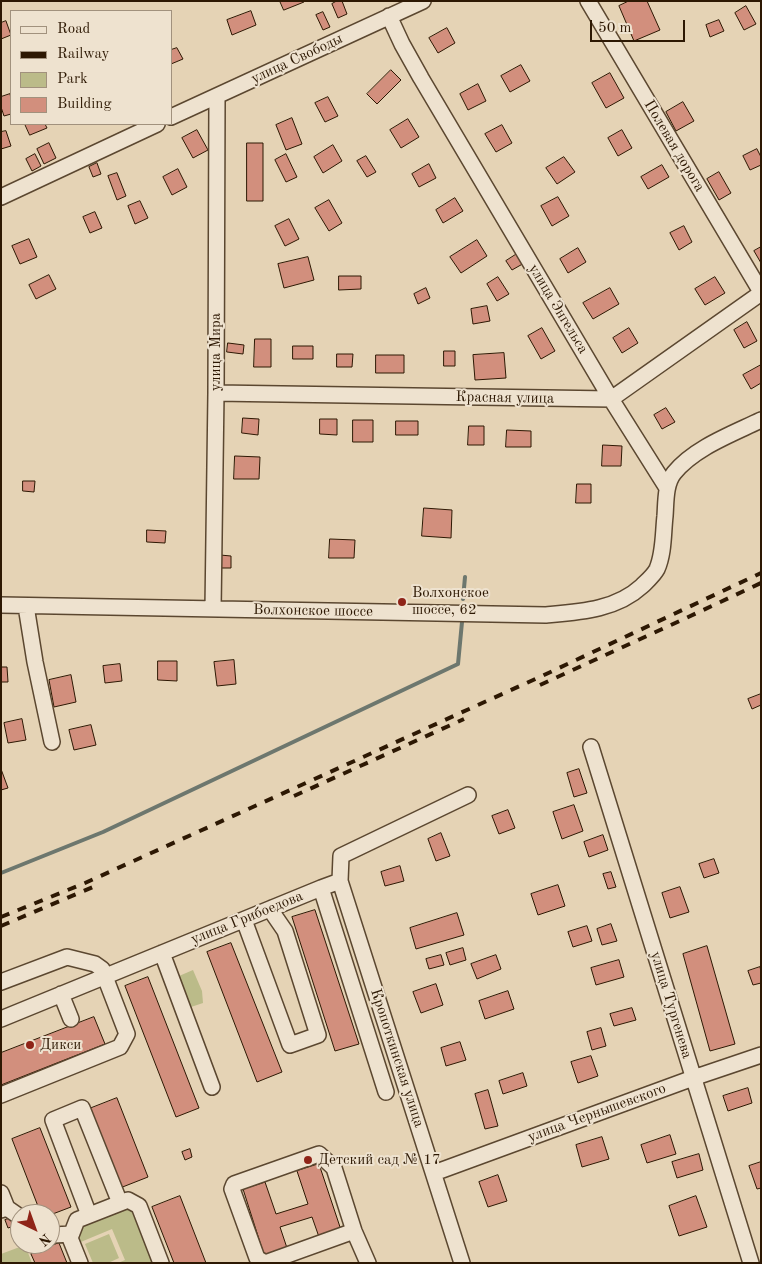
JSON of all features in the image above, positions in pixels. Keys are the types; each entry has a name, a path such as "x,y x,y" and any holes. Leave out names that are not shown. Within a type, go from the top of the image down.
{"street":[{"name":"улица Свободы","path":"172,117 422,1"},
{"name":"Полевая дорога","path":"588,1 761,292"},
{"name":"улица Энгельса","path":"389,16 421,78 611,399 667,488"},
{"name":"улица Мира","path":"213,609 217,96"},
{"path":"1,197 155,125"},
{"path":"611,399 761,292"},
{"name":"Красная улица","path":"216,393 611,399"},
{"path":"667,488 672,474 685,461 702,449 761,420"},
{"name":"Волхонское шоссе","path":"1,605 546,614 584,611 604,607 622,600 637,591 656,570 663,543 667,488"},
{"path":"26,606 35,662 52,742"},
{"name":"улица Тургенева","path":"591,747 751,1263"},
{"path":"340,881 341,856 468,795"},
{"name":"улица Грибоедова","path":"1,1019 340,881"},
{"name":"Кропоткинская улица","path":"340,881 462,1263"},
{"path":"321,888 386,1092"},
{"path":"244,920 290,1045 318,1035 285,931 274,915 272,908"},
{"path":"162,953 212,1088"},
{"path":"1,982 67,957 95,964 102,969 127,1034 120,1047 1,1095"},
{"path":"61,994 71,1018"},
{"name":"улица Чернышевского","path":"434,1173 761,1055"},
{"path":"89,1215 53,1120 82,1108 120,1203"},
{"path":"354,1231 265,1263 257,1258 232,1189 234,1184 319,1154 334,1168 354,1231 368,1263"},
{"path":"1,1193 4,1209"},
{"path":"80,1263 70,1238 77,1220 128,1200 139,1206 161,1263"},
{"path":"60,1234 71,1234"}],"green space":[{"path":"193,970 202,991 203,1003 191,1007 179,976"},
{"path":"125,1207 136,1211 158,1263 118,1263 125,1260 112,1229 76,1244 80,1227"},
{"path":"109,1234 119,1258 108,1263 93,1263 85,1244"},
{"path":"10,1251 10,1254 28,1254 32,1263 1,1263 1,1254"}],"building":[{"path":"280,1 304,1 304,2 284,10"},
{"path":"342,1 347,14 338,18 332,4"},
{"path":"629,1 647,1 660,30 634,41 619,6"},
{"path":"746,6 756,24 744,30 735,13"},
{"path":"251,11 256,25 232,35 227,20"},
{"path":"323,12 330,27 323,30 316,15"},
{"path":"719,20 724,31 710,37 706,25"},
{"path":"6,21 10,35 1,39 1,23"},
{"path":"447,28 455,43 438,53 429,38"},
{"path":"177,48 183,59 172,64 172,50"},
{"path":"521,65 530,81 510,92 501,76"},
{"path":"391,70 401,80 377,104 367,94"},
{"path":"610,73 624,98 606,108 592,83"},
{"path":"478,84 486,101 468,110 460,94"},
{"path":"10,94 10,114 4,116 1,107 1,97"},
{"path":"328,97 338,116 325,122 315,103"},
{"path":"683,102 694,121 676,131 666,112"},
{"path":"292,118 302,144 286,150 276,125"},
{"path":"408,119 419,137 401,148 390,130"},
{"path":"25,125 46,125 47,128 30,135"},
{"path":"502,125 512,143 496,152 485,134"},
{"path":"197,130 208,150 193,158 182,138"},
{"path":"622,130 632,148 618,156 608,138"},
{"path":"6,131 11,146 1,149 1,132"},
{"path":"49,143 56,158 44,164 37,149"},
{"path":"247,143 263,143 263,201 247,201"},
{"path":"333,145 342,161 323,173 314,157"},
{"path":"757,149 761,157 761,165 750,170 743,156"},
{"path":"35,154 41,166 32,171 26,159"},
{"path":"286,154 297,177 286,182 275,160"},
{"path":"366,156 376,172 367,177 357,161"},
{"path":"564,157 575,172 557,184 546,168"},
{"path":"97,163 101,174 93,177 89,167"},
{"path":"429,164 436,178 419,187 412,174"},
{"path":"662,165 669,177 648,189 641,177"},
{"path":"178,169 187,187 172,195 163,177"},
{"path":"719,172 731,193 719,200 707,179"},
{"path":"117,173 126,196 117,200 108,176"},
{"path":"558,197 569,216 552,226 541,206"},
{"path":"455,198 463,211 443,223 436,210"},
{"path":"329,200 342,223 329,231 315,208"},
{"path":"140,201 148,218 135,224 128,206"},
{"path":"95,212 102,228 90,233 83,217"},
{"path":"289,219 299,239 285,246 275,226"},
{"path":"684,226 692,242 679,250 670,233"},
{"path":"29,239 37,257 20,264 12,246"},
{"path":"477,240 487,256 461,273 450,257"},
{"path":"761,247 761,263 754,251"},
{"path":"578,248 586,262 568,273 560,259"},
{"path":"520,252 526,262 512,270 506,261"},
{"path":"308,257 314,280 284,288 278,264"},
{"path":"49,275 56,289 36,299 29,285"},
{"path":"339,276 361,276 361,289 339,290"},
{"path":"498,277 509,294 497,301 487,284"},
{"path":"715,277 725,293 705,305 695,289"},
{"path":"426,288 430,298 418,304 414,294"},
{"path":"610,288 619,304 593,319 583,303"},
{"path":"487,306 490,321 473,324 471,309"},
{"path":"747,322 757,341 744,348 734,330"},
{"path":"542,328 555,351 541,359 528,336"},
{"path":"629,328 638,343 622,353 613,338"},
{"path":"255,339 271,339 271,367 254,367"},
{"path":"228,343 244,345 243,354 227,352"},
{"path":"293,346 313,346 313,359 293,359"},
{"path":"444,351 455,351 455,366 444,366"},
{"path":"504,353 506,378 475,380 473,355"},
{"path":"337,354 353,354 352,367 337,367"},
{"path":"376,355 404,355 404,373 376,373"},
{"path":"761,365 761,383 751,389 743,375"},
{"path":"666,408 675,422 662,429 654,415"},
{"path":"243,418 259,419 258,435 242,433"},
{"path":"320,419 337,419 337,435 320,434"},
{"path":"353,420 373,420 373,442 353,442"},
{"path":"396,421 418,421 418,435 396,435"},
{"path":"469,426 484,426 484,445 468,445"},
{"path":"507,430 531,431 531,447 506,447"},
{"path":"603,445 622,446 621,466 602,466"},
{"path":"235,456 260,457 259,479 234,479"},
{"path":"23,481 35,481 34,492 23,491"},
{"path":"577,484 591,484 591,503 576,503"},
{"path":"424,508 452,510 451,538 422,536"},
{"path":"147,530 166,531 165,543 147,542"},
{"path":"330,539 355,540 354,558 329,558"},
{"path":"220,555 231,556 231,568 220,568"},
{"path":"234,660 236,684 217,686 214,662"},
{"path":"158,661 177,661 177,681 158,680"},
{"path":"120,664 122,681 105,683 103,666"},
{"path":"1,667 7,667 8,682 1,682"},
{"path":"71,675 76,702 54,707 49,680"},
{"path":"761,694 761,705 752,709 748,699"},
{"path":"22,719 26,740 8,743 4,723"},
{"path":"91,725 96,745 74,750 69,730"},
{"path":"1,769 8,788 1,790"},
{"path":"579,769 587,793 574,797 567,773"},
{"path":"574,805 583,831 562,839 553,812"},
{"path":"508,810 515,828 499,834 492,816"},
{"path":"441,833 450,856 436,861 428,839"},
{"path":"603,835 608,850 589,857 584,842"},
{"path":"714,859 719,873 704,878 699,864"},
{"path":"400,866 404,881 385,886 381,872"},
{"path":"611,872 616,887 608,889 603,874"},
{"path":"558,885 565,906 538,915 531,894"},
{"path":"680,887 689,912 670,918 662,893"},
{"path":"315,910 359,1044 335,1051 292,917"},
{"path":"457,913 464,935 416,949 410,928"},
{"path":"611,924 617,941 602,945 597,929"},
{"path":"587,926 592,941 573,947 568,932"},
{"path":"231,943 282,1072 257,1082 207,952"},
{"path":"707,946 735,1044 710,1051 683,954"},
{"path":"463,948 466,960 450,965 446,953"},
{"path":"441,955 444,965 429,969 426,959"},
{"path":"496,955 501,969 477,979 471,964"},
{"path":"619,960 624,977 596,985 591,968"},
{"path":"760,967 761,983 753,985 748,971"},
{"path":"148,977 199,1108 176,1117 125,986"},
{"path":"436,984 443,1005 421,1013 413,992"},
{"path":"508,991 514,1009 485,1019 479,1001"},
{"path":"632,1008 636,1020 614,1026 610,1014"},
{"path":"94,1017 105,1044 1,1085 1,1053"},
{"path":"601,1028 606,1046 592,1050 587,1032"},
{"path":"460,1042 466,1060 446,1066 441,1048"},
{"path":"591,1056 598,1076 578,1083 571,1062"},
{"path":"523,1073 527,1086 503,1094 499,1081"},
{"path":"748,1088 752,1103 728,1111 723,1096"},
{"path":"488,1090 498,1126 485,1129 475,1094"},
{"path":"117,1098 148,1177 120,1188 89,1109"},
{"path":"40,1128 71,1207 60,1211 60,1204 37,1204 12,1139"},
{"path":"670,1135 676,1154 647,1163 641,1145"},
{"path":"602,1137 609,1159 582,1167 576,1145"},
{"path":"190,1149 192,1157 185,1160 182,1152"},
{"path":"699,1154 703,1170 677,1178 672,1162"},
{"path":"761,1162 761,1188 757,1189 749,1166"},
{"path":"319,1164 341,1230 319,1237 312,1217 280,1227 287,1248 264,1255 243,1189 265,1182 276,1214 308,1204 297,1171"},
{"path":"498,1175 507,1201 488,1207 479,1182"},
{"path":"180,1196 206,1263 174,1263 152,1207"},
{"path":"696,1196 707,1227 679,1236 669,1206"},
{"path":"10,1218 10,1227 8,1228 5,1220"},
{"path":"60,1246 67,1263 35,1263 31,1254 60,1254"}],"waterway":[{"path":"463,599 465,577"},
{"path":"1,873 103,832 458,664 462,622"}],"railway":[{"path":"1,917 85,883 542,676 761,573"},
{"path":"540,685 761,583"},
{"path":"294,796 464,719"},
{"path":"1,926 93,887"}],"place":[{"name":"Волхонское шоссе, 62","path":"402,602"},
{"name":"Дикси","path":"30,1045"},
{"name":"Детский сад № 17","path":"308,1160"}]}
